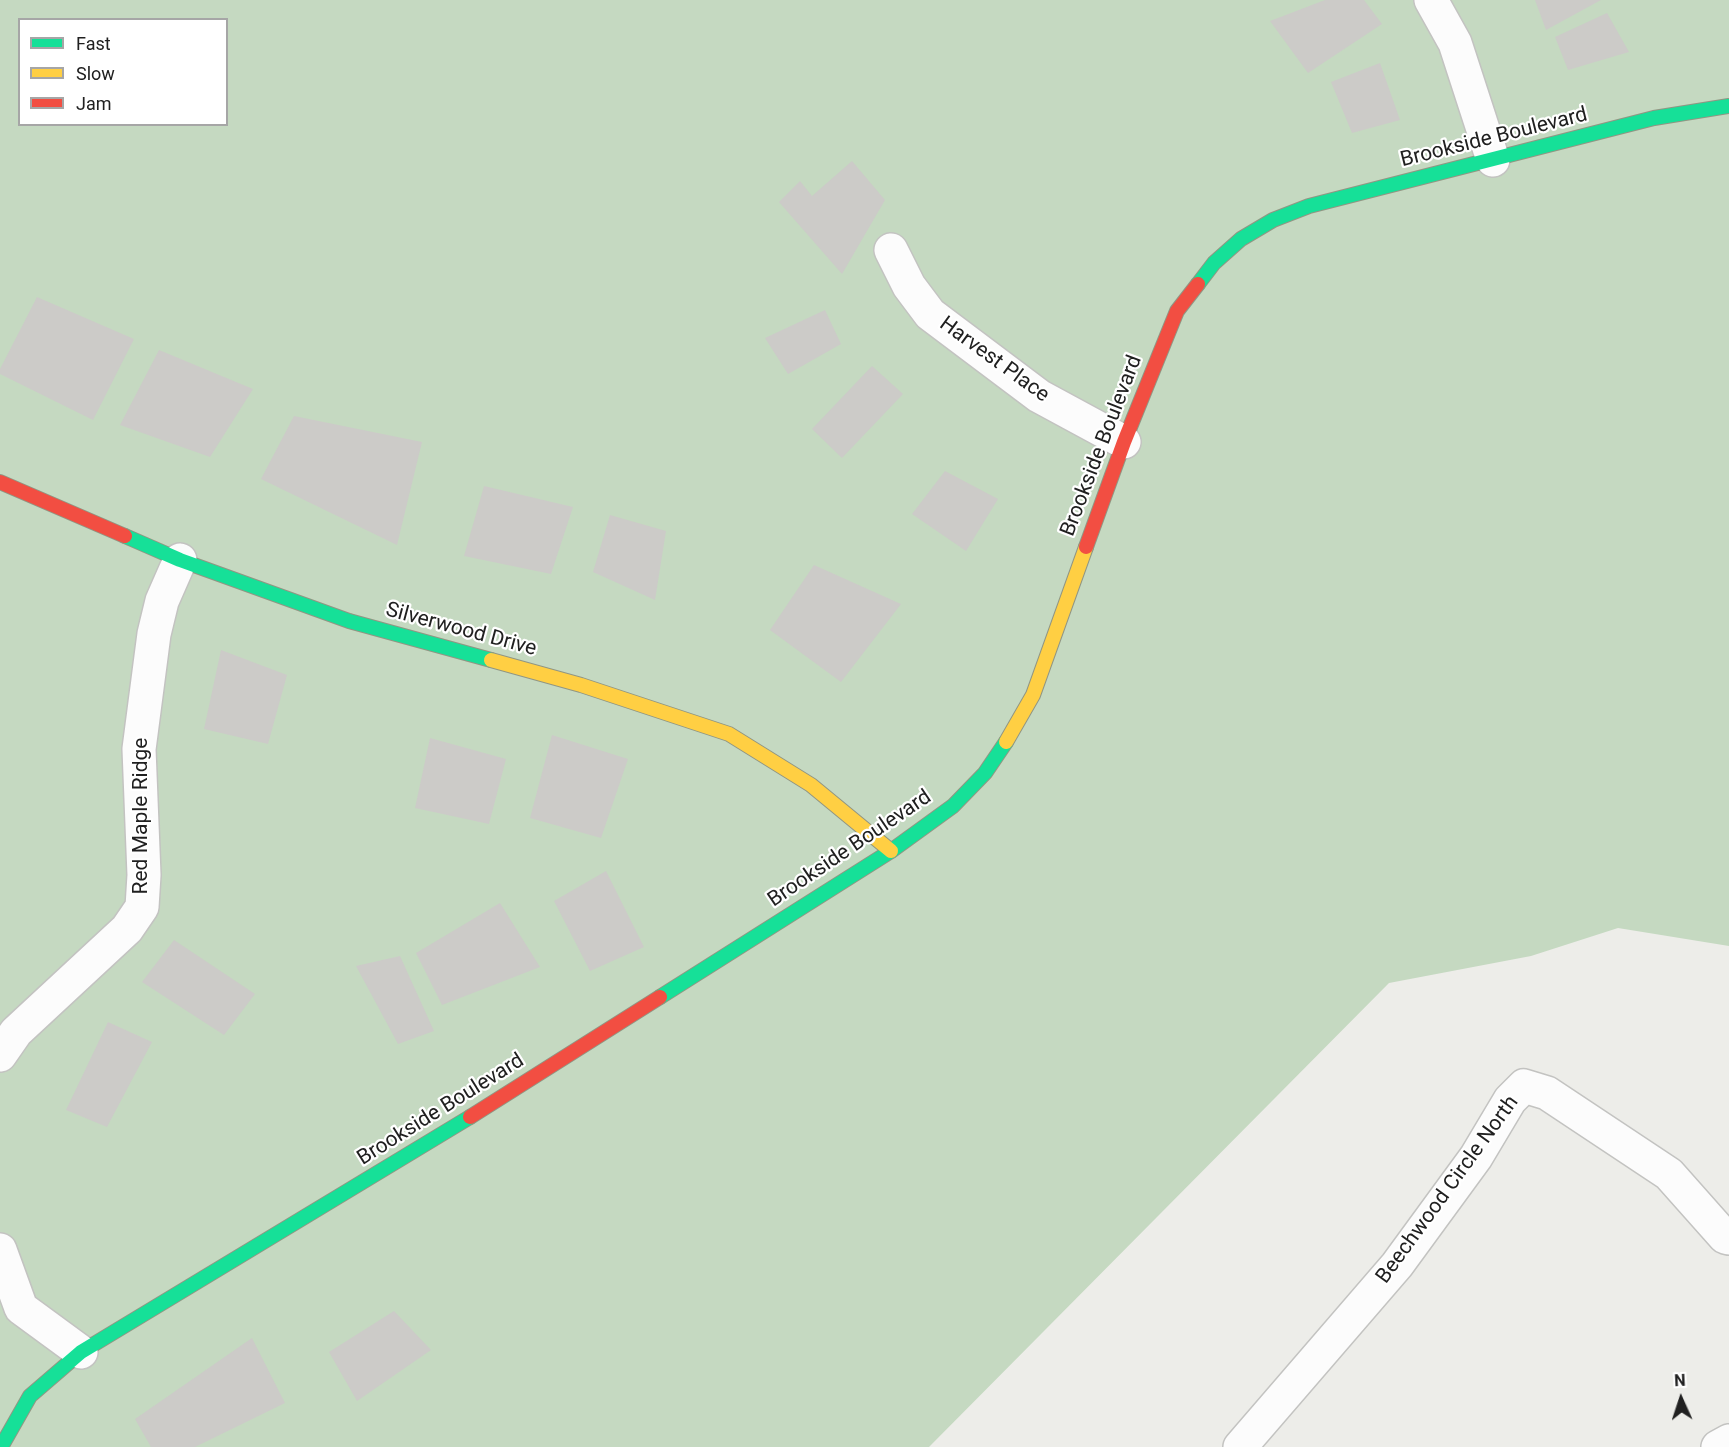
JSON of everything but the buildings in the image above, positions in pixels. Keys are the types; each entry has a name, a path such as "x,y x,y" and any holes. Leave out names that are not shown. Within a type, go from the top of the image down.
{"street":[{"path":"1431,0 1455,43 1493,160"},
{"name":"Brookside Boulevard","path":"1,1447 30,1396 81,1352 424,1146 891,851 953,806 985,773 1017,726 1032,695 1124,442 1176,311 1214,263 1241,239 1273,220 1310,206 1654,118 1729,106"},
{"name":"Harvest Place","path":"891,250 909,286 930,314 1040,396 1124,442"},
{"name":"Silverwood Drive","path":"0,482 180,560 349,621 581,685 729,734 811,785 891,851"},
{"name":"Red Maple Ridge","path":"0,1055 16,1032 127,929 142,907 144,875 139,749 154,634 162,601 180,560"},
{"name":"Beechwood Circle North","path":"1253,1443 1397,1265 1476,1157 1510,1100 1524,1086 1547,1094 1670,1174 1725,1237 1729,1238"},
{"path":"0,1250 21,1308 81,1352"},
{"path":"1718,1447 1729,1441"}],"green space":[{"path":"0,0 1729,0 1729,946 1618,928 1531,956 1389,983 929,1447 0,1447"}],"traffic: fast":[{"path":"1198,284 1214,263 1241,239 1273,220 1309,206 1654,118 1729,106"},
{"path":"125,536 180,560 349,621 491,660"},
{"path":"660,997 891,851 953,806 985,773 1006,742"},
{"path":"1,1447 30,1396 81,1352 470,1117"}],"traffic: slow":[{"path":"1006,742 1033,695 1086,547"},
{"path":"491,660 581,685 729,734 811,785 891,851"}],"traffic: jam":[{"path":"1086,547 1124,442 1177,311 1198,284"},
{"path":"0,482 125,536"},
{"path":"470,1117 660,997"}]}
